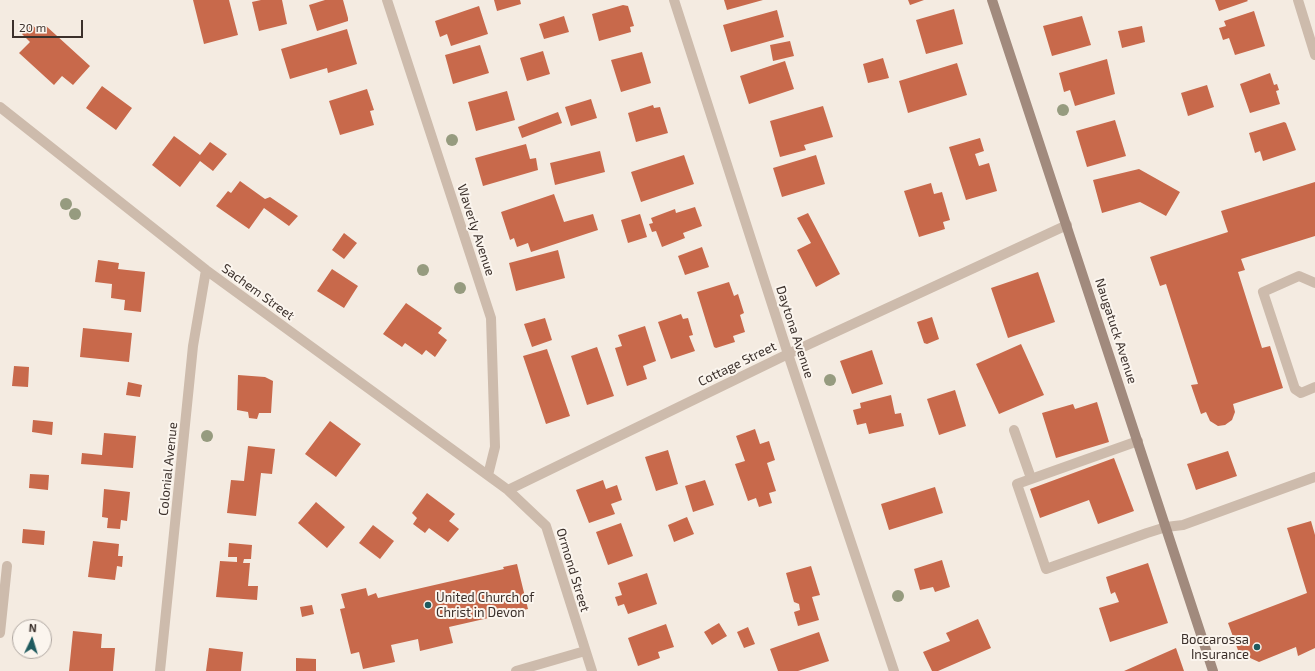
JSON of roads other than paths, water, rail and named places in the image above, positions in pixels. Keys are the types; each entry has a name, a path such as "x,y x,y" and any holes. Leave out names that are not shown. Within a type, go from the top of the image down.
{"main road":[{"name":"Naugatuck Avenue","path":"992,0 1213,671"}],"street":[{"name":"Waverly Avenue","path":"387,0 491,318 495,447 488,475"},
{"name":"Daytona Avenue","path":"674,0 788,354 894,671"},
{"path":"1298,0 1315,55"},
{"name":"Sachem Street","path":"0,107 206,270 508,490"},
{"name":"Cottage Street","path":"508,490 788,354 1067,225"},
{"name":"Colonial Avenue","path":"160,671 194,346 206,270"},
{"path":"1315,283 1299,276 1263,292 1295,389 1301,393 1315,388"},
{"path":"1014,430 1031,478"},
{"path":"1138,441 1017,484 1046,569 1166,527 1183,525 1315,477"},
{"name":"Ormond Street","path":"508,490 546,526 592,671"},
{"path":"0,632 7,566"},
{"path":"516,671 585,651"}],"place":[{"name":"United Church of Christ in Devon","path":"428,605"},
{"name":"Boccarossa Insurance","path":"1257,647"}]}
